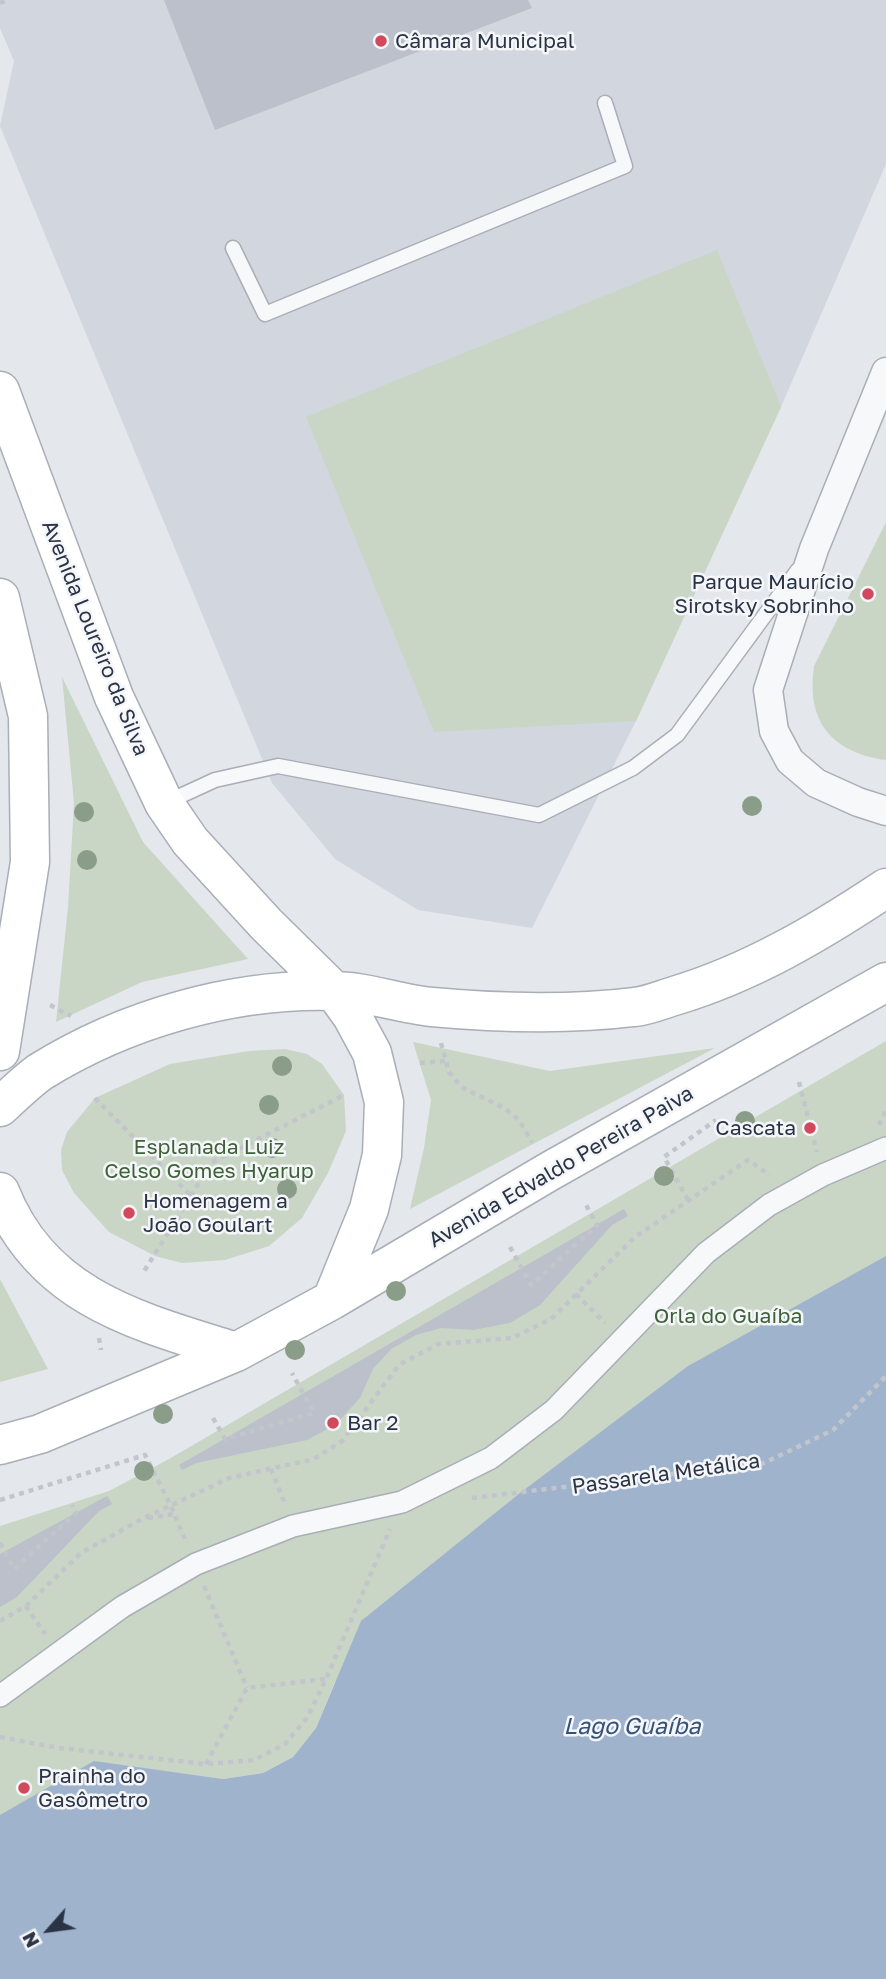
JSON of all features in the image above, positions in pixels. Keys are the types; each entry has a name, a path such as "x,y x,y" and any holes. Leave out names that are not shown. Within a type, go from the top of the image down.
{"main road":[{"name":"Avenida Loureiro da Silva","path":"0,391 114,697 164,803 190,841 266,923 334,990 352,1016 372,1054 384,1102 382,1155 369,1209 332,1300"},
{"path":"0,598 28,716 30,862 0,1051"},
{"path":"0,1107 38,1074 83,1048 155,1018 214,1001 334,990 431,1007 567,1013 637,1007 713,985 778,954 841,918 886,888"},
{"name":"Avenida Edvaldo Pereira Paiva","path":"0,1445 40,1434 236,1352 332,1300 550,1171 886,982"},
{"path":"0,1192 7,1210 32,1250 51,1269 87,1295 141,1322 236,1352"}],"street":[{"path":"886,372 814,549 768,690 774,731 790,761 816,783 886,811"},
{"path":"0,1696 122,1607 196,1564 293,1526 402,1502 491,1458 554,1410 706,1253 769,1205 823,1175 886,1148"}],"lane":[{"path":"233,248 265,314 625,166 605,103"},
{"path":"164,803 215,780 278,766 539,815 633,768 677,735 814,549"}],"path":[{"path":"0,3 7,0"},
{"path":"50,1004 76,1018"},
{"path":"431,1007 449,1072 461,1087 504,1108 519,1120 550,1171"},
{"path":"420,1063 445,1061"},
{"path":"799,1082 818,1157"},
{"path":"144,1273 211,1163 344,1095"},
{"path":"95,1098 191,1196"},
{"path":"664,1157 688,1200"},
{"path":"0,1620 26,1606 81,1553 170,1504 229,1478 314,1459 342,1441 399,1365 438,1344 512,1338 551,1319 635,1237 748,1160 771,1176"},
{"path":"510,1247 531,1285 597,1225 585,1203"},
{"path":"576,1294 622,1340"},
{"path":"213,1418 225,1439 314,1413 292,1373"},
{"name":"Passarela Metálica","path":"460,1500 764,1463 833,1430 886,1376"},
{"path":"0,1500 145,1455 175,1514 247,1688"},
{"path":"271,1469 293,1526"},
{"path":"0,1543 14,1569 76,1513 72,1504"},
{"path":"142,1519 175,1514"},
{"path":"0,1737 60,1748 206,1764 254,1760 285,1744 307,1718 385,1540"},
{"path":"26,1606 59,1653"},
{"path":"247,1688 326,1679"},
{"path":"206,1764 247,1688"}],"shaded area":[{"path":"0,0 886,0 886,164 781,407 636,721 532,928 418,910 335,859 272,783 0,126 14,61 0,28"}],"green space":[{"path":"717,250 781,407 636,721 434,732 306,417"},
{"name":"Parque Maurício Sirotsky Sobrinho","path":"886,522 884,760 865,756 836,741 818,718 812,685 814,666"},
{"path":"62,677 143,842 248,959 142,982 56,1022 68,907 74,803"},
{"name":"Orla do Guaíba","path":"886,1041 886,1394 335,1682 316,1728 293,1757 263,1773 223,1779 171,1772 0,1822 0,1526 109,1491 169,1459"},
{"path":"413,1042 550,1071 715,1048 410,1209 424,1148 431,1100"},
{"name":"Esplanada Luiz Celso Gomes Hyarup","path":"285,1049 307,1054 322,1064 344,1095 346,1131 328,1173 302,1218 269,1246 225,1260 182,1263 155,1256 109,1232 74,1193 62,1170 61,1150 67,1132 95,1098 170,1064 249,1051"},
{"path":"0,1279 48,1369 0,1382"}],"water":[{"name":"Lago Guaíba","path":"886,1256 886,1979 0,1979 0,1815 94,1761 223,1779 263,1773 293,1757 316,1728 361,1621 520,1493 688,1366"}],"building":[{"path":"164,0 528,0 532,8 215,130"},
{"path":"624,1209 628,1216 612,1225 540,1305 510,1323 473,1330 441,1328 416,1335 391,1349 373,1369 360,1398 335,1425 307,1440 196,1463 182,1470 179,1465"},
{"path":"107,1496 112,1504 99,1511 17,1597 0,1607 0,1554"}],"place":[{"name":"Câmara Municipal","path":"381,41"},
{"name":"Parque Maurício Sirotsky Sobrinho","path":"868,594"},
{"name":"Cascata","path":"810,1128"},
{"name":"Homenagem a João Goulart","path":"129,1213"},
{"name":"Bar 2","path":"333,1423"},
{"name":"Prainha do Gasômetro","path":"24,1788"}]}
